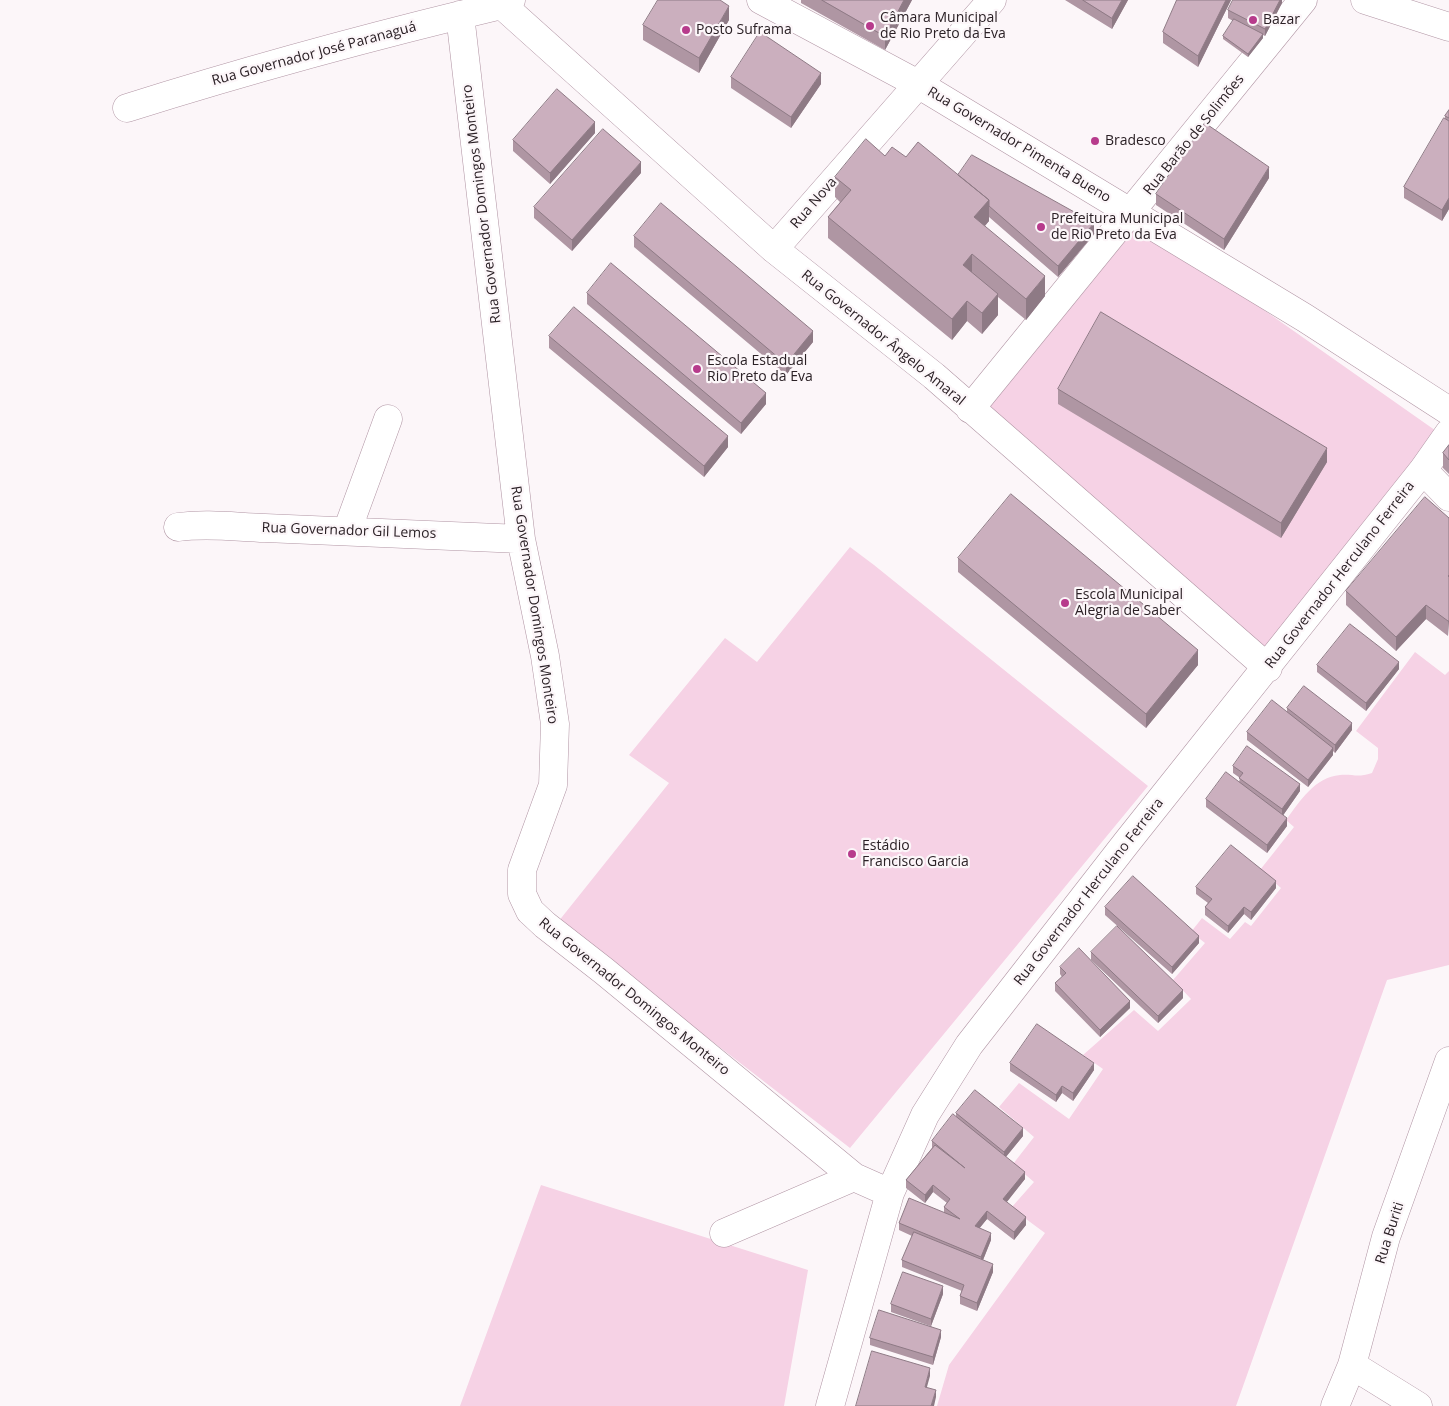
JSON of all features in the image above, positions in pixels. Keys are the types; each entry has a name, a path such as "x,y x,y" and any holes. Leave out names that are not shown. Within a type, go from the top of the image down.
{"street":[{"name":"Rua Governador Pimenta Bueno","path":"761,0 918,84 1304,318 1449,411"},
{"name":"Rua Nova","path":"774,249 992,0"},
{"name":"Rua Barão de Solimões","path":"970,409 1303,0"},
{"path":"1375,1 1449,27"},
{"name":"Rua Governador José Paranaguá","path":"127,108 214,80 356,41 507,3"},
{"name":"Rua Governador Ângelo Amaral","path":"507,3 774,249 934,376 1268,668"},
{"name":"Rua Governador Domingos Monteiro","path":"460,15 521,539 545,656 555,724 553,785 522,870 522,894 530,911 854,1177 890,1194"},
{"path":"347,531 388,419"},
{"name":"Rua Governador Herculano Ferreira","path":"830,1406 890,1194 925,1115 970,1045 1127,842 1268,668 1449,434"},
{"path":"1423,470 1449,497"},
{"name":"Rua Governador Gil Lemos","path":"178,526 203,524 521,539"},
{"name":"Rua Buriti","path":"1335,1406 1352,1365 1386,1237 1449,1060"},
{"path":"724,1233 854,1177"},
{"path":"1352,1365 1418,1406"}],"shaded area":[{"path":"1140,223 1439,433 1268,652 983,415"},
{"name":"Estádio Francisco Garcia","path":"850,547 1148,786 850,1148 558,922 669,783 629,755 725,638 757,662"},
{"path":"1415,652 1445,675 1449,671 1449,965 1387,980 1236,1406 937,1406 949,1365 1045,1233 1011,1208 1034,1182 1013,1164 1034,1137 999,1107 1019,1083 1069,1119 1103,1069 1083,1055 1134,1010 1158,1031 1191,999 1173,980 1205,943 1191,932 1202,918 1230,939 1245,922 1251,926 1281,888 1260,870 1294,827 1286,820 1297,805 1309,791 1323,780 1340,775 1372,773 1378,759 1378,748 1356,731"},
{"path":"541,1185 808,1270 784,1406 460,1406"}],"building":[{"name":"Posto Suframa","path":"658,0 720,0 729,6 699,58 643,25"},
{"path":"822,0 904,0 885,36"},
{"path":"1083,0 1122,0 1112,18"},
{"path":"1177,0 1226,0 1198,56 1163,32"},
{"name":"Bazar","path":"1233,0 1280,0 1265,29 1228,10"},
{"name":"Bazar","path":"1234,19 1263,34 1248,54 1223,36"},
{"path":"760,32 821,73 791,117 731,77"},
{"path":"557,89 595,122 550,173 513,140"},
{"path":"1449,110 1449,118 1445,116"},
{"path":"1444,118 1449,121 1449,198 1442,210 1404,187"},
{"path":"1205,123 1269,167 1224,239 1156,194"},
{"path":"603,129 641,162 572,240 534,207"},
{"path":"866,139 885,156 892,147 906,157 918,142 989,200 974,217 1045,276 1026,299 972,254 963,265 998,294 982,313 967,301 952,319 828,217 851,190 835,177"},
{"name":"Prefeitura Municipal de Rio Preto da Eva","path":"972,155 1094,223 1058,266 989,206 989,200 958,175"},
{"path":"661,203 813,331 786,364 634,236"},
{"path":"611,263 766,393 741,423 587,293"},
{"path":"574,307 728,436 704,466 549,336"},
{"path":"1101,312 1327,448 1281,523 1058,389"},
{"path":"1449,445 1449,460 1443,453"},
{"path":"1011,494 1198,650 1146,714 958,558"},
{"path":"1425,497 1449,518 1449,621 1426,605 1396,637 1346,591"},
{"path":"1350,624 1399,662 1366,703 1317,665"},
{"path":"1304,686 1352,723 1335,745 1287,708"},
{"path":"1272,700 1333,748 1308,780 1247,732"},
{"path":"1247,746 1300,784 1282,809 1239,778 1243,773 1233,766"},
{"path":"1226,772 1287,818 1267,845 1206,799"},
{"path":"1231,845 1276,881 1251,912 1244,907 1228,926 1205,907 1212,899 1196,887"},
{"path":"1133,876 1199,936 1172,967 1105,907"},
{"path":"1117,926 1183,990 1158,1016 1091,952"},
{"path":"1079,948 1130,1001 1100,1030 1055,983 1066,973 1060,967"},
{"path":"1037,1024 1094,1063 1073,1093 1062,1086 1056,1095 1010,1063"},
{"path":"975,1090 1023,1128 1004,1152 956,1113"},
{"path":"953,1114 1025,1172 1003,1199 1026,1217 1014,1232 987,1211 975,1226 991,1233 981,1257 899,1223 909,1198 960,1219 944,1207 950,1199 933,1185 925,1195 906,1180 935,1145 965,1168 932,1141"},
{"path":"914,1232 993,1264 977,1303 960,1296 964,1285 902,1260"},
{"path":"903,1272 943,1286 931,1319 891,1304"},
{"path":"879,1310 941,1330 933,1357 870,1338"},
{"path":"872,1351 930,1368 925,1387 936,1390 931,1406 856,1406"}],"place":[{"name":"Bazar","path":"1253,20"},
{"name":"Câmara Municipal de Rio Preto da Eva","path":"870,26"},
{"name":"Posto Suframa","path":"686,30"},
{"name":"Bradesco","path":"1095,141"},
{"name":"Prefeitura Municipal de Rio Preto da Eva","path":"1041,227"},
{"name":"Escola Estadual Rio Preto da Eva","path":"697,369"},
{"name":"Escola Municipal Alegria de Saber","path":"1065,603"},
{"name":"Estádio Francisco Garcia","path":"852,854"}]}
